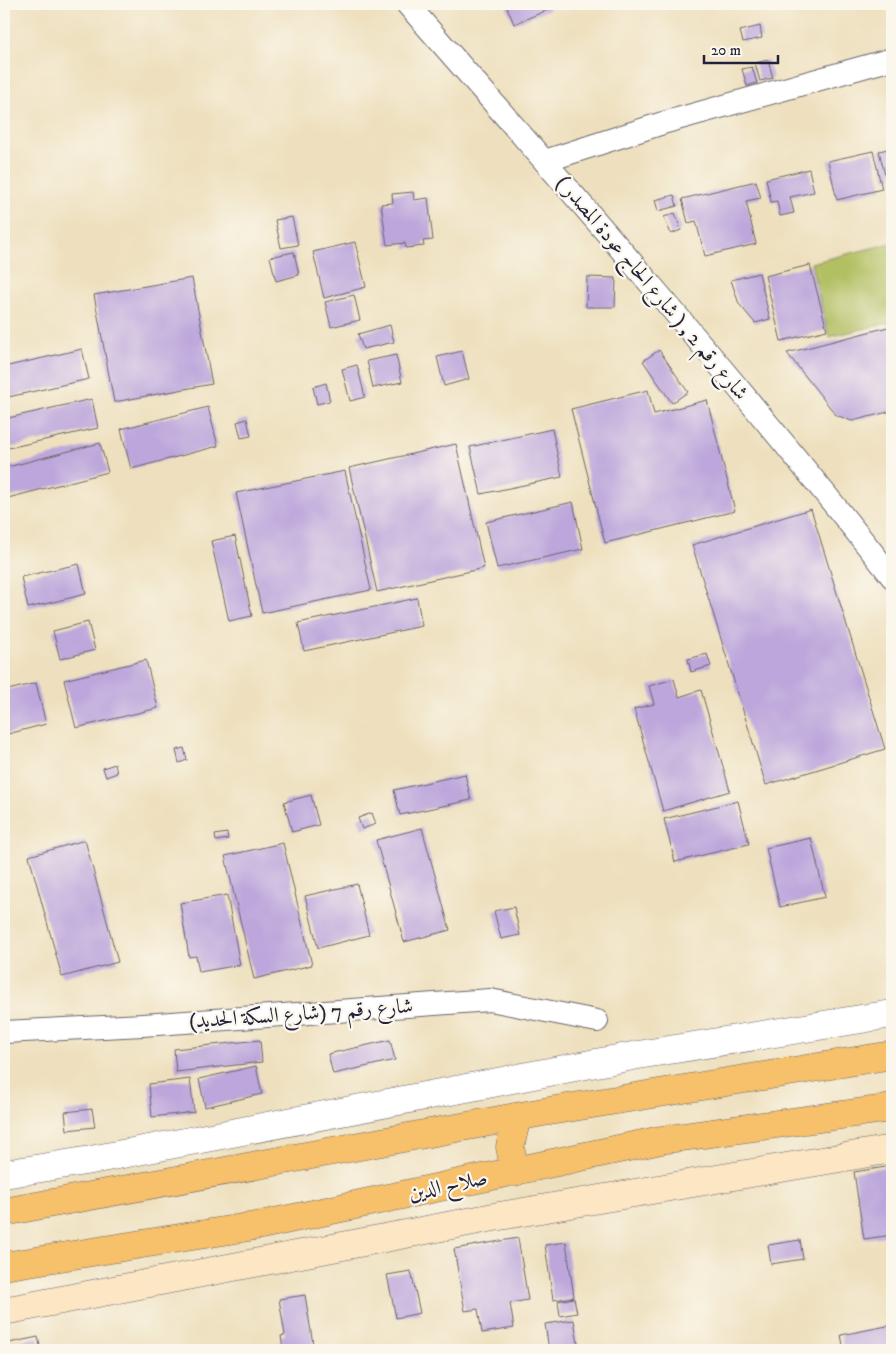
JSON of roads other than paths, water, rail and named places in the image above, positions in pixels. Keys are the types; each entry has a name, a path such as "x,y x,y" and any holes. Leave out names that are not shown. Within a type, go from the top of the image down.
{"highway":[{"path":"4,1212 517,1117 892,1055"},
{"name":"صلاح الدين","path":"4,1266 260,1225 661,1140 892,1108"},
{"path":"516,1172 510,1147 517,1117"}],"main road":[{"path":"4,1311 494,1217 892,1149"}],"street":[{"name":"شارع رقم 2 , ( شارع الحاج عودة المصدر )","path":"407,4 544,161 824,491 892,578"},
{"path":"544,161 663,123 892,59"},
{"name":"شارع رقم 7 (شارع السكة الحديد)","path":"4,1032 143,1025 490,1000 597,1021"},
{"path":"4,1174 91,1160 638,1056 892,1014"}]}
